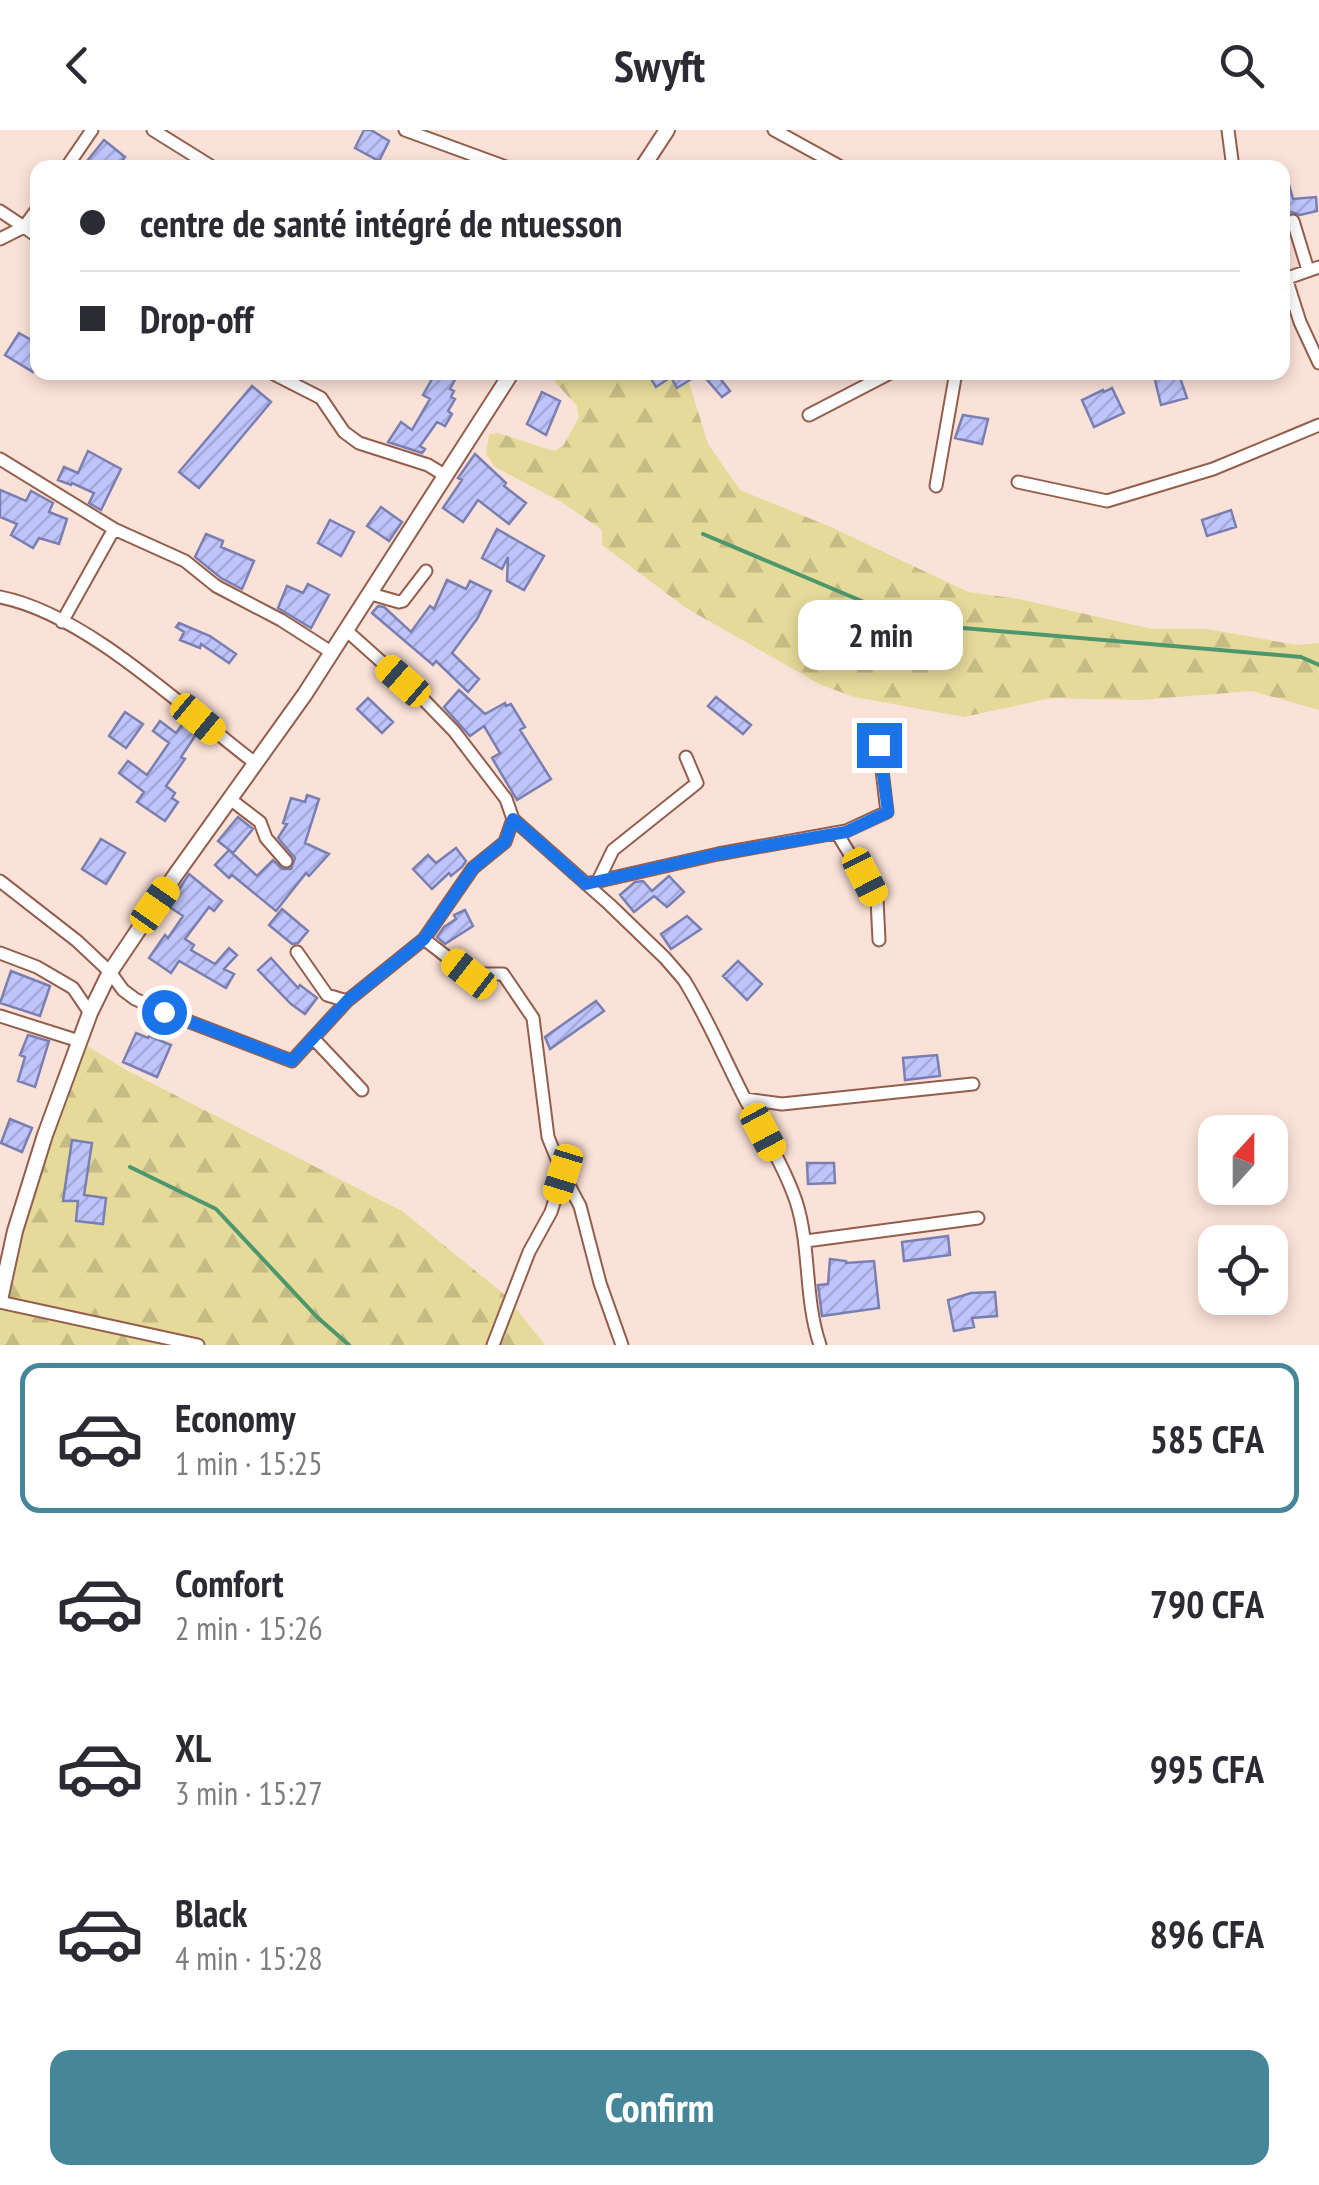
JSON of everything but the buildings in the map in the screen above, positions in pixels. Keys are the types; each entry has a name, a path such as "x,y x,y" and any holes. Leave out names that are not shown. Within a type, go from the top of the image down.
{"street":[{"path":"71,160 92,130"},
{"path":"153,130 201,160"},
{"path":"405,130 486,160"},
{"path":"647,160 667,130"},
{"path":"774,130 828,160"},
{"path":"1228,130 1232,160"},
{"path":"0,210 30,231"},
{"path":"0,239 24,227 30,219"},
{"path":"1290,277 1314,268 1293,221"},
{"path":"1290,295 1319,363"},
{"path":"286,380 321,398 344,432 360,443 428,465 446,476"},
{"path":"198,1345 0,1301 15,1231 45,1135 90,1013 110,972 305,694 507,380"},
{"path":"809,416 877,380"},
{"path":"936,486 955,380"},
{"path":"1018,482 1107,501 1213,469 1319,426"},
{"path":"0,459 114,530 186,561 210,582 282,620 331,652"},
{"path":"62,622 114,530"},
{"path":"371,594 399,602 426,570"},
{"path":"0,597 62,622 147,677 255,763"},
{"path":"347,630 454,731 506,799 513,819 592,882 684,980 796,1200 806,1240 811,1308 820,1345"},
{"path":"592,882 718,854 846,832 888,812 879,745"},
{"path":"592,882 613,850 697,783 686,757"},
{"path":"230,799 260,822 266,838 286,861"},
{"path":"0,881 52,919 135,999 292,1061 347,1001 424,939 473,868 505,842 513,819"},
{"path":"837,833 877,899 878,940"},
{"path":"424,939 469,974 503,974 532,1018 548,1137 580,1206 600,1283 622,1345"},
{"path":"296,952 327,994 347,1001"},
{"path":"0,953 37,967 73,988 90,1013"},
{"path":"0,1016 80,1041"},
{"path":"313,1038 362,1090"},
{"path":"746,1100 782,1104 973,1084"},
{"path":"493,1345 528,1252 552,1212 563,1174"},
{"path":"806,1240 978,1218"}],"green space":[{"path":"688,380 708,444 740,490 831,527 968,592 1019,599 1152,629 1207,629 1297,645 1319,643 1319,710 1252,691 1141,700 1051,698 964,717 854,697 821,685 686,608 602,545 602,530 563,503 495,467 486,454 489,434 498,433 554,451 563,446 579,417 577,406 555,382"},
{"path":"79,1041 128,1071 402,1211 505,1295 545,1345 0,1345 0,1300"}],"waterway":[{"path":"703,534 916,624 1301,657 1319,665"},
{"path":"130,1167 216,1209 317,1317 349,1345"}],"route":[{"path":"164,1012 292,1061 347,1001 424,939 473,868 505,842 513,819 586,884 718,854 846,832 888,812 879,745"}]}
